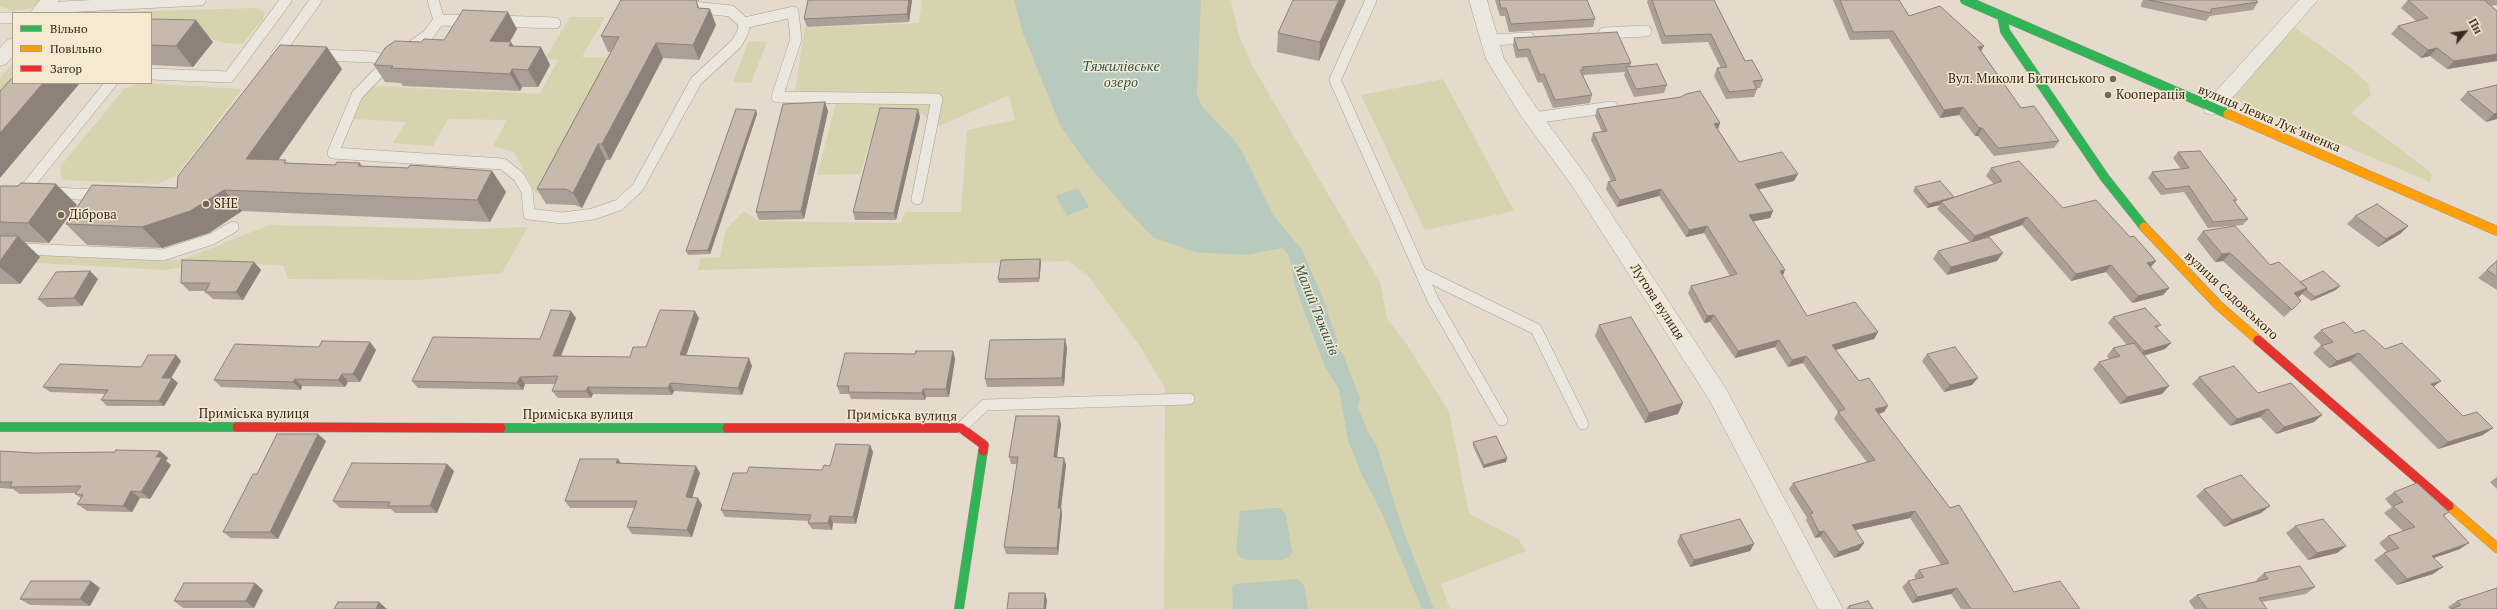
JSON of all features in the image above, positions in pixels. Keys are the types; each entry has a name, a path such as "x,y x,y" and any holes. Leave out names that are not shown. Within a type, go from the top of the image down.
{"street":[{"name":"Лугова вулиця","path":"1478,0 1495,59 1533,118 1580,182 1718,395 1831,609"},
{"name":"вулиця Левка Лукʼяненка","path":"1965,0 2497,231"},
{"path":"2212,108 2309,0"},
{"name":"вулиця Садовського","path":"2002,16 2005,31 2009,37 2105,178 2154,240 2218,305 2497,548"},
{"path":"0,60 12,45"},
{"name":"Приміська вулиця","path":"0,427 961,428 984,445 959,609"}],"lane":[{"path":"44,7 200,0"},
{"path":"152,74 229,77 286,0"},
{"path":"269,65 316,0"},
{"path":"433,0 439,20"},
{"path":"1371,0 1334,80 1433,300 1502,420"},
{"path":"678,5 731,11 744,23"},
{"path":"744,23 793,12 796,39 777,97 937,99 917,199"},
{"path":"0,18 12,18"},
{"path":"439,20 554,23"},
{"path":"439,20 428,35 389,62 357,95 333,153 503,164 519,177 528,191 529,214 563,218 593,214 619,205 638,187 696,81 736,44 743,32 744,23"},
{"path":"1591,34 1646,31"},
{"path":"1490,40 1537,38"},
{"path":"278,53 294,54"},
{"path":"310,54 373,57 389,62"},
{"path":"110,84 22,192 114,195"},
{"path":"1533,118 1624,106"},
{"path":"0,248 163,255 212,239 233,227"},
{"path":"1421,273 1536,329 1582,424"},
{"path":"961,428 985,404 1189,399"}],"shaded area":[{"path":"0,0 41,0 33,8 13,11 0,6"},
{"path":"922,0 1231,0 1238,33 1253,67 1380,282 1387,319 1408,346 1449,412 1469,514 1518,539 1526,551 1441,584 1450,609 1164,609 1165,388 1141,348 1090,278 1069,261 698,270 701,258 720,257 726,229 744,211 758,221 900,223 906,212 961,212 967,130 1015,120 1009,95 937,127 923,114 879,114 860,174 817,175 838,95 795,92 805,28 919,23"},
{"path":"256,8 265,12 263,19 242,44 223,43 211,38 152,37 152,12 112,12"},
{"path":"570,17 605,17 582,57 616,58 545,194 535,193 514,152 493,146 507,120 448,119 433,146 393,143 406,122 354,119 361,96 371,86 540,94 558,60 545,59"},
{"path":"2293,26 2346,64 2368,84 2371,95 2351,113 2426,168 2432,175 2430,182 2230,97"},
{"path":"749,41 767,42 751,83 733,82"},
{"path":"12,64 13,84 0,129 0,78"},
{"path":"1443,79 1514,211 1425,230 1361,95"},
{"path":"137,84 152,84 242,89 176,176 157,184 62,180 60,167 124,89"},
{"path":"269,225 476,229 528,227 502,273 417,280 288,279 283,265 202,263 166,270 0,261 0,253 182,260"}],"water":[{"name":"Тяжилівське озеро","path":"1014,0 1201,0 1197,93 1202,107 1235,141 1245,157 1273,215 1302,250 1324,301 1337,340 1337,348 1343,354 1360,398 1358,407 1367,430 1377,447 1404,533 1434,609 1422,609 1380,509 1361,473 1348,440 1339,389 1325,367 1294,283 1292,267 1288,254 1282,248 1245,255 1195,252 1154,238 1088,165 1060,125 1023,33"},
{"path":"1078,188 1089,207 1067,216 1056,196"},
{"path":"1281,508 1286,515 1292,552 1290,556 1282,560 1247,560 1241,558 1236,551 1240,511"},
{"path":"1298,579 1304,585 1308,609 1233,609 1232,586 1235,584"}],"building":[{"path":"621,0 696,0 698,8 710,9 693,45 656,43 602,144 598,144 573,193 566,189 537,189 619,37 601,36"},
{"path":"808,0 909,0 907,14 804,19"},
{"path":"1293,0 1339,0 1320,42 1278,33"},
{"path":"1499,0 1587,0 1595,19 1511,24 1506,8 1501,8"},
{"path":"1652,0 1714,0 1745,61 1752,60 1763,80 1753,81 1757,89 1729,92 1717,68 1727,67 1711,34 1665,36"},
{"path":"1840,0 1899,0 1909,16 1940,6 1984,46 1978,47 2021,108 2034,106 2059,141 1998,148 1982,128 1979,128 1963,107 1944,110 1893,31 1853,32"},
{"path":"2149,0 2256,0 2258,2 2211,9 2211,13"},
{"path":"2408,0 2484,0 2497,11 2497,54 2454,61 2437,48 2428,50 2398,26 2428,18"},
{"path":"463,10 508,12 490,41 511,42 509,46 541,47 528,70 512,69 510,74 391,68 393,66 374,65 385,48 395,41 421,42 424,39 444,40"},
{"path":"152,19 196,20 176,46 152,45"},
{"path":"1617,32 1631,63 1582,67 1584,70 1580,70 1592,95 1555,100 1544,74 1540,75 1529,49 1518,50 1514,38"},
{"path":"280,45 327,47 246,159 286,160 284,163 335,165 337,162 360,163 358,166 408,168 410,165 492,171 477,200 224,190 190,211 142,227 66,224 92,185 177,188 178,176"},
{"path":"1657,64 1667,85 1636,89 1626,67"},
{"path":"12,78 12,84 42,84 0,133 0,91"},
{"path":"2497,85 2497,113 2494,114 2467,92"},
{"path":"1700,91 1720,123 1714,124 1739,162 1782,152 1798,174 1755,184 1773,211 1749,215 1785,270 1780,271 1807,316 1855,302 1878,332 1832,345 1859,381 1869,378 1888,406 1875,409 1950,508 1959,505 2014,592 2060,581 2080,609 1971,609 1957,588 1917,597 1908,581 1924,577 1919,570 1949,563 1915,511 1852,525 1864,543 1839,552 1824,531 1819,532 1810,514 1813,513 1793,483 1875,460 1838,412 1845,409 1806,356 1792,360 1779,340 1738,351 1714,315 1707,316 1691,286 1737,274 1707,226 1689,230 1661,189 1620,200 1608,182 1616,180 1593,133 1607,131 1597,109 1681,97 1686,94"},
{"path":"825,102 801,211 756,212 783,104"},
{"path":"880,108 918,109 894,213 853,212"},
{"path":"736,109 756,110 708,250 686,251"},
{"path":"2200,151 2237,200 2233,200 2248,219 2213,222 2189,186 2166,189 2152,172 2189,168 2178,152"},
{"path":"2019,161 2063,208 2096,200 2130,237 2134,236 2156,261 2147,263 2169,288 2138,296 2111,265 2076,274 2027,217 1975,236 1941,202 2002,181 1991,168"},
{"path":"1940,181 1954,197 1929,204 1915,187"},
{"path":"21,183 56,184 28,223 0,222 0,186 18,186"},
{"path":"2377,204 2408,226 2386,239 2355,216"},
{"path":"2235,226 2270,265 2279,262 2307,288 2294,293 2301,301 2292,310 2230,253 2222,254 2203,231"},
{"path":"0,236 18,236 0,261"},
{"path":"1989,237 2003,253 1951,267 1938,251"},
{"path":"1040,259 1039,278 998,279 1001,260"},
{"path":"182,260 254,262 236,292 205,292 210,283 181,283"},
{"path":"2497,261 2497,277 2487,270"},
{"path":"90,271 74,298 38,299 56,272"},
{"path":"2323,271 2340,286 2315,297 2306,290 2307,288 2300,282"},
{"path":"2145,308 2161,325 2155,326 2171,343 2144,351 2113,317"},
{"path":"551,310 571,311 553,356 630,357 633,347 646,347 660,310 695,311 680,355 749,358 738,388 670,383 668,388 588,387 586,391 552,391 558,376 520,377 517,383 412,381 433,337 540,339"},
{"path":"1631,317 1683,403 1649,413 1599,325"},
{"path":"2344,322 2355,333 2364,330 2385,349 2402,343 2441,381 2431,384 2463,416 2477,412 2493,428 2448,442 2359,353 2337,361 2321,346 2333,342 2321,330"},
{"path":"1065,339 1062,378 985,379 990,340"},
{"path":"322,341 370,342 353,374 342,374 338,380 295,379 293,382 214,380 235,344 319,347"},
{"path":"2134,343 2169,386 2127,397 2099,362 2120,356 2113,348"},
{"path":"1955,347 1978,378 1950,385 1927,354"},
{"path":"916,351 953,351 946,389 923,389 922,393 848,392 849,386 837,386 845,353 915,354"},
{"path":"148,355 176,355 162,378 172,378 159,401 101,400 108,390 43,387 60,364 141,367"},
{"path":"2234,366 2258,393 2291,383 2322,415 2284,427 2268,409 2237,419 2199,377"},
{"path":"1016,416 1059,416 1054,457 1064,458 1058,508 1061,508 1057,548 1004,547 1018,457 1009,457"},
{"path":"277,434 318,434 270,532 223,532 253,474 257,474"},
{"path":"1496,436 1507,458 1484,465 1473,442"},
{"path":"836,444 870,445 853,517 830,516 828,523 808,523 811,515 721,510 733,473 747,473 749,467 822,470 824,465 830,466"},
{"path":"116,450 160,451 156,457 162,457 141,492 131,491 123,506 77,504 83,495 75,494 81,486 10,487 12,482 0,482 0,451 34,453 115,452"},
{"path":"580,459 618,459 616,463 696,466 686,497 698,498 687,530 627,527 637,501 565,501"},
{"path":"352,463 447,464 430,506 388,506 390,502 333,501"},
{"path":"2241,475 2270,506 2232,520 2204,489"},
{"path":"2417,483 2449,512 2443,515 2469,543 2432,556 2443,567 2407,579 2384,553 2399,548 2388,536 2415,527 2393,506 2403,502 2394,492"},
{"path":"1740,519 1754,544 1694,560 1680,535"},
{"path":"2323,519 2346,546 2317,553 2295,526"},
{"path":"2300,566 2315,587 2259,598 2267,609 2207,609 2197,595 2268,579 2264,573"},
{"path":"31,581 91,581 80,599 20,599"},
{"path":"184,583 255,583 246,601 174,601"},
{"path":"2497,588 2497,609 2451,609 2461,605 2457,601"},
{"path":"1009,593 1045,593 1044,609 1007,609"},
{"path":"1868,601 1873,609 1850,609 1849,606"},
{"path":"338,602 379,602 376,609 334,609"}],"traffic: fast":[{"path":"1965,0 2228,114"},
{"path":"2002,16 2005,31 2105,178 2144,227"},
{"path":"0,427 237,427"},
{"path":"501,428 727,428"},
{"path":"959,609 983,451"}],"traffic: slow":[{"path":"2228,114 2497,231"},
{"path":"2144,227 2218,305 2258,340"},
{"path":"2449,506 2497,548"}],"traffic: jam":[{"path":"2258,340 2449,506"},
{"path":"237,427 501,428"},
{"path":"727,428 961,428 984,445 983,451"}],"place":[{"name":"Вул. Миколи Битинського","path":"2113,79"},
{"name":"Кооперація","path":"2108,95"},
{"name":"SHE","path":"206,204"},
{"name":"Діброва","path":"61,215"}],"water label":[{"name":"Малий Тяжилів","path":"1316,310"}]}
